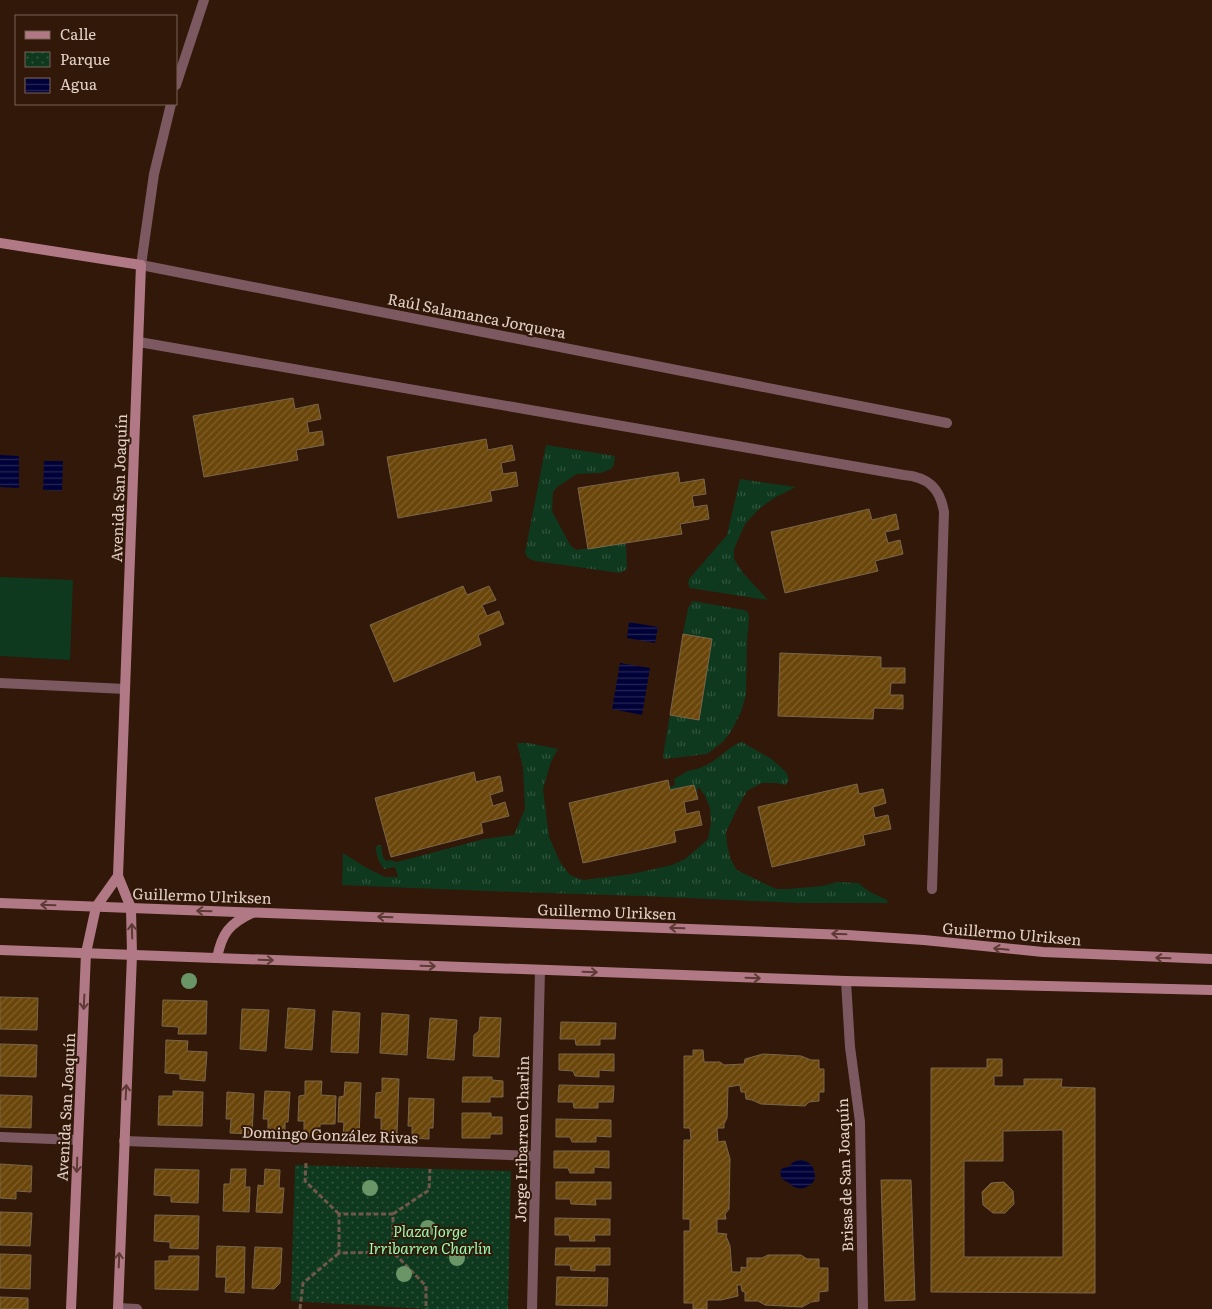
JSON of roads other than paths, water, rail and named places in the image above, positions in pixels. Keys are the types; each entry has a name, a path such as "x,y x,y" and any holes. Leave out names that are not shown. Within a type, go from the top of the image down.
{"main road":[{"name":"Raúl Salamanca Jorquera","path":"0,243 142,265"},
{"name":"Avenida San Joaquín","path":"118,876 142,265"},
{"path":"96,907 118,876"},
{"path":"118,876 131,908 132,955 118,1309"},
{"name":"Guillermo Ulriksen","path":"0,903 847,935 924,940 1043,952 1212,959"},
{"name":"Avenida San Joaquín","path":"71,1309 86,954 96,907"},
{"path":"217,958 223,938 230,926 253,912"},
{"path":"0,950 846,981 1212,990"}],"street":[{"path":"178,79 204,0"},
{"name":"Avenida San Joaquín","path":"142,265 154,174 171,105"},
{"name":"Raúl Salamanca Jorquera","path":"142,265 947,423"},
{"path":"139,342 913,476 922,478 930,483 940,496 944,512 932,889"},
{"path":"0,683 125,689"},
{"name":"Jorge Iribarren Charlin","path":"532,1309 540,970"},
{"name":"Brisas de San Joaquín","path":"846,981 850,1047 860,1122 863,1309"},
{"path":"0,1137 78,1140"},
{"name":"Domingo González Rivas","path":"124,1141 535,1156"},
{"path":"118,1309 137,1309"}],"water":[{"path":"0,455 19,456 19,488 0,487"},
{"path":"44,461 63,461 62,491 43,490"},
{"path":"629,622 658,627 655,643 627,638"},
{"path":"620,663 650,668 642,715 612,709"},
{"path":"801,1160 808,1162 812,1166 815,1179 809,1186 798,1188 783,1179 780,1171"}],"park label":[{"name":"Plaza Jorge Irribarren Charlín","path":"430,1238"}]}
